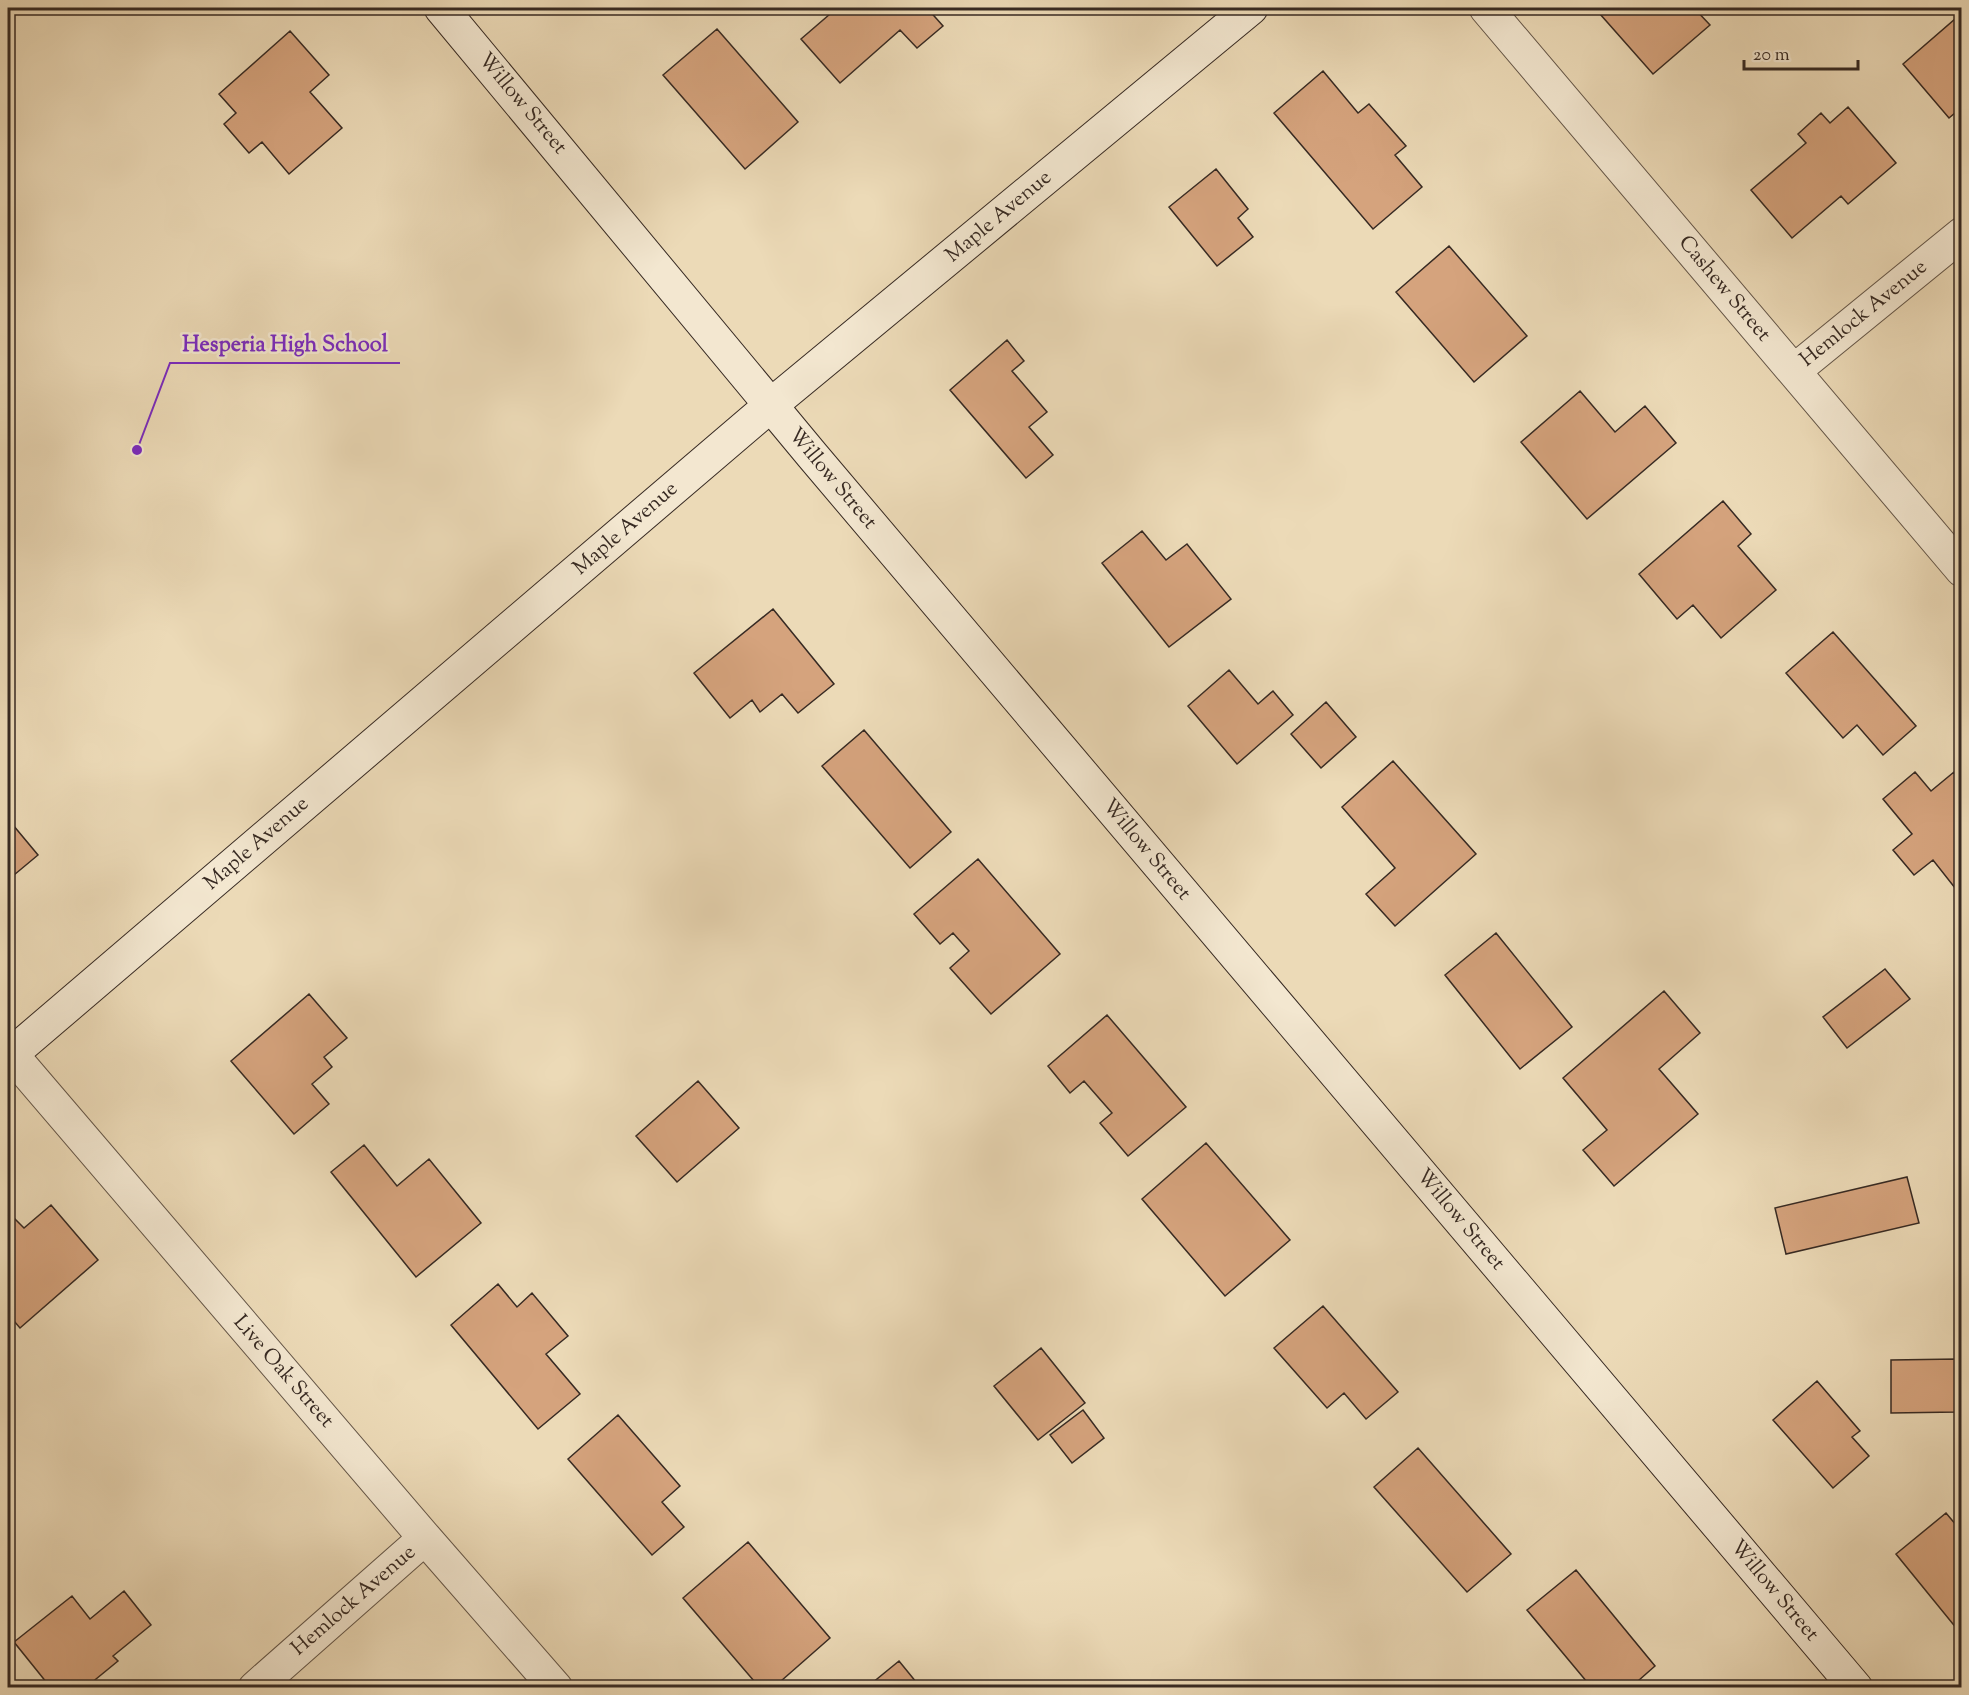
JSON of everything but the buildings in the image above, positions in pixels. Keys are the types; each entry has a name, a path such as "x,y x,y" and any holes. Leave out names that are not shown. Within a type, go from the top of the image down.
{"street":[{"name":"Willow Street","path":"441,8 771,405 1856,1688"},
{"name":"Maple Avenue","path":"9,1056 771,405 1251,8"},
{"name":"Cashew Street","path":"1486,8 1962,570"},
{"name":"Hemlock Avenue","path":"1794,371 1962,234"},
{"name":"Live Oak Street","path":"9,1056 556,1688"},
{"name":"Hemlock Avenue","path":"255,1688 425,1538"}],"place":[{"name":"Hesperia High School","path":"137,450"}]}
